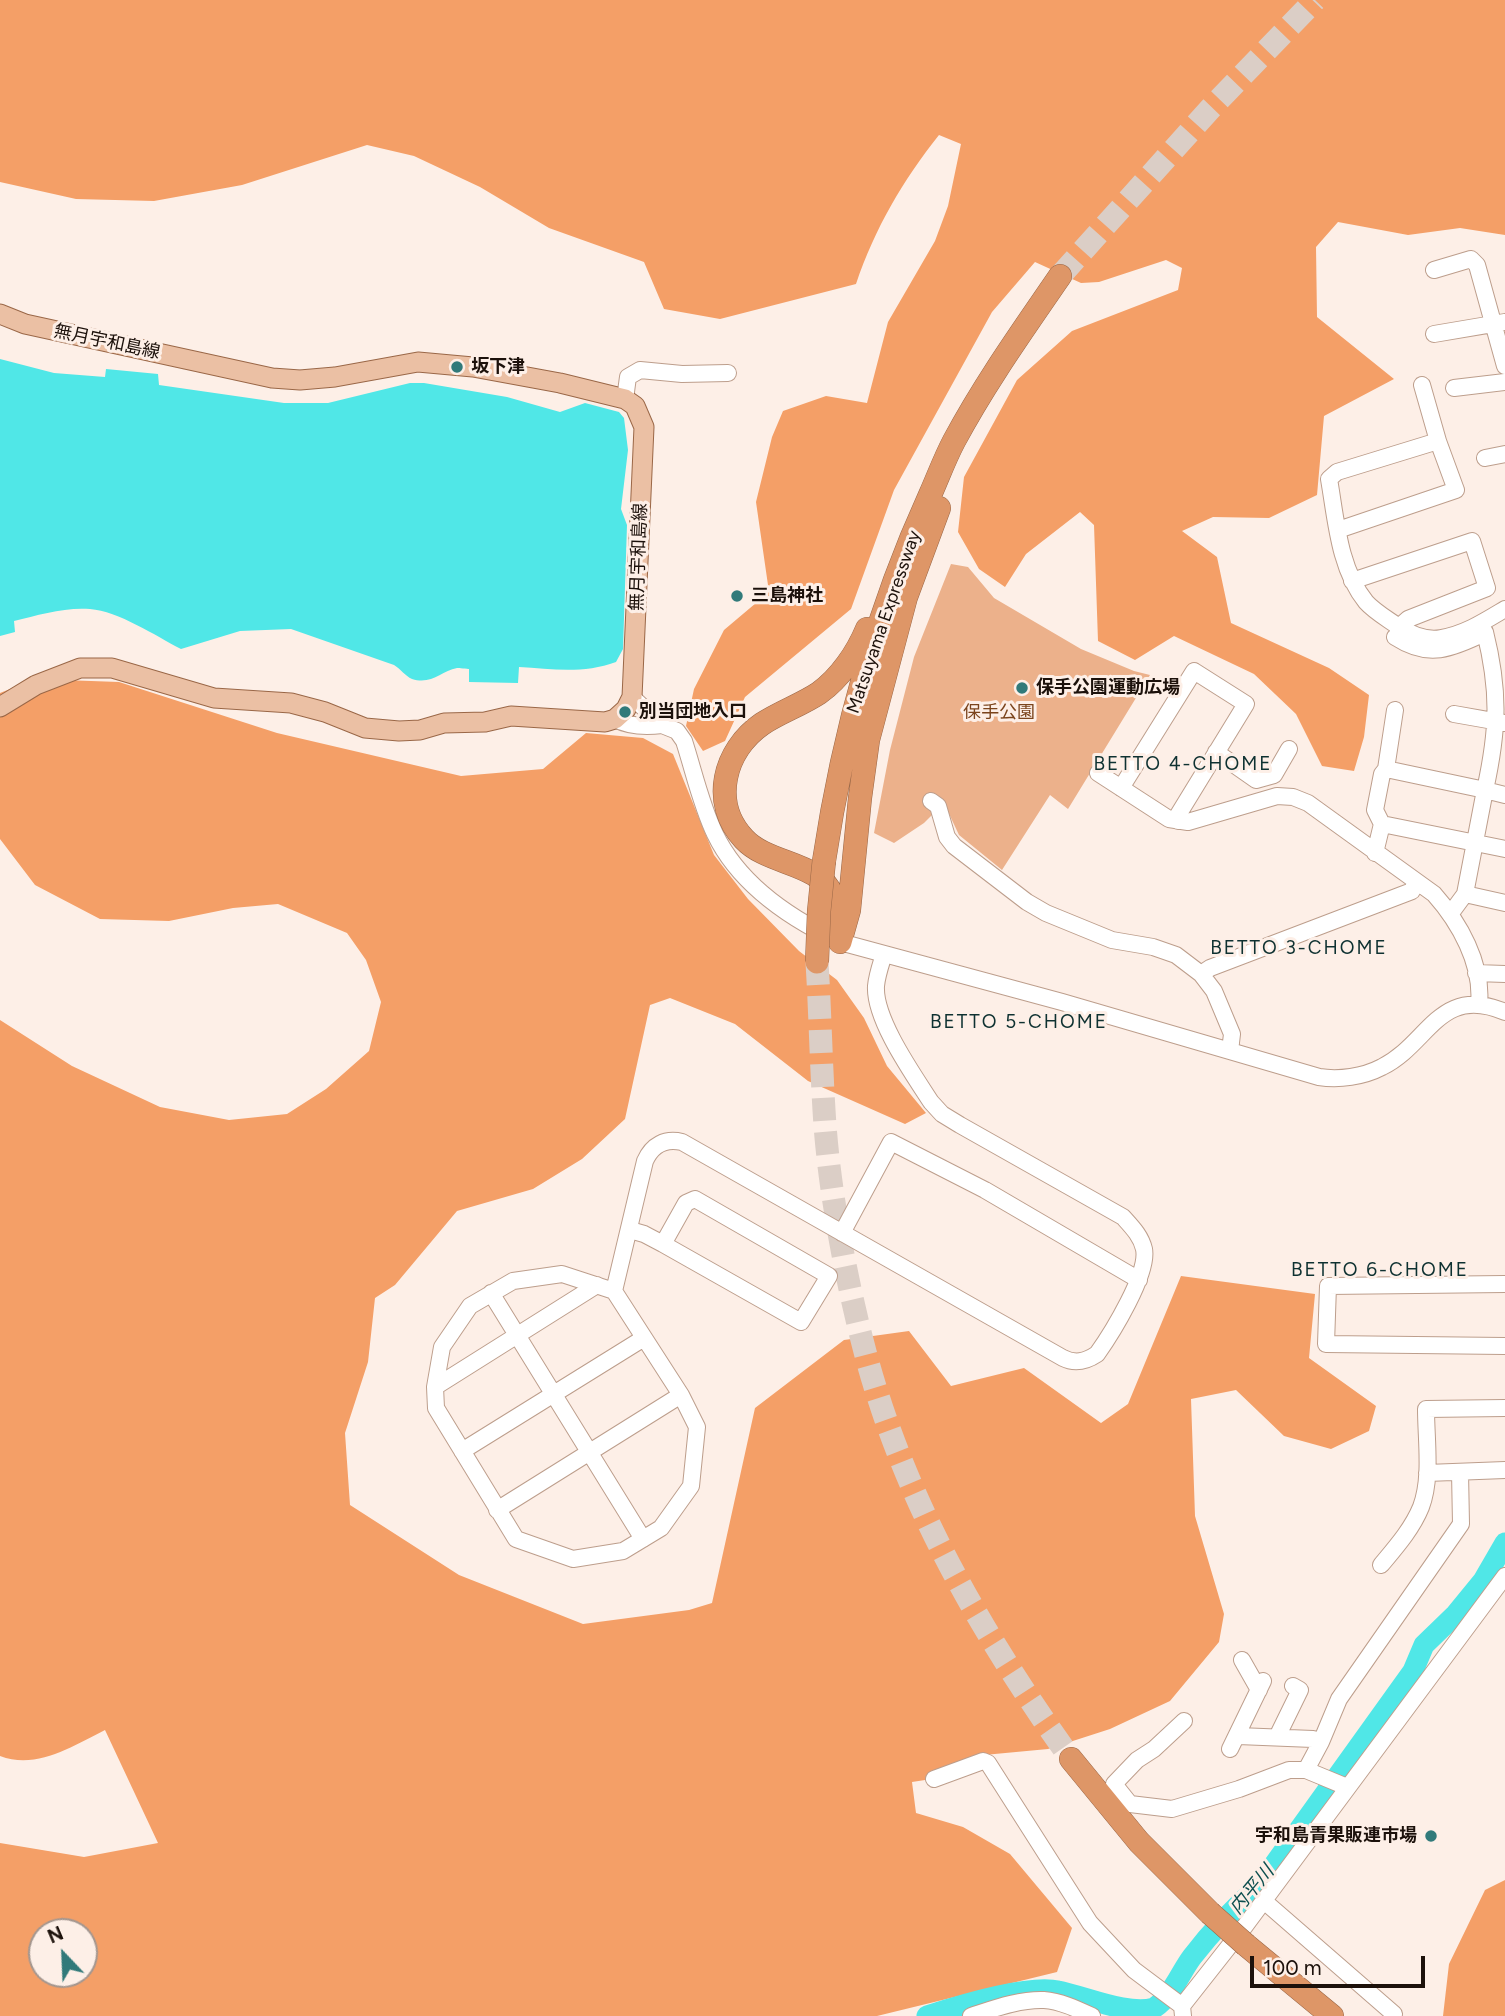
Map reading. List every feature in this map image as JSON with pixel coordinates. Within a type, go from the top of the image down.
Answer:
[{"type":"highway","name":"Matsuyama Expressway","points":[[817,962],[824,861],[836,782],[855,704],[901,560],[953,443],[1006,355],[1060,276]]},
{"type":"highway","points":[[839,942],[849,910],[868,740],[906,597],[948,486],[1006,355]]},
{"type":"highway","points":[[839,942],[832,894],[823,878],[771,858],[745,840],[732,822],[725,802],[724,780],[730,761],[744,740],[762,724],[820,692],[842,671],[863,638],[901,560]]},
{"type":"highway","points":[[1071,1759],[1139,1842],[1210,1913],[1332,2016]]},
{"type":"main road","name":"無月宇和島線","points":[[0,314],[25,324],[272,378],[300,380],[335,377],[393,365],[437,363],[560,383],[625,400],[635,406],[644,427],[632,696]]},
{"type":"main road","points":[[0,707],[36,685],[80,668],[112,668],[214,698],[291,703],[325,712],[365,728],[399,732],[420,730],[443,723],[485,722],[511,716],[572,722],[605,722],[615,719],[626,709],[632,696]]},
{"type":"street","points":[[1434,270],[1471,259],[1477,265],[1498,324],[1505,366]]},
{"type":"street","points":[[1434,334],[1498,324]]},
{"type":"street","points":[[625,400],[628,377],[640,370],[682,374],[728,373]]},
{"type":"street","points":[[1454,388],[1505,382]]},
{"type":"street","points":[[1338,530],[1456,490],[1422,385]]},
{"type":"street","points":[[1438,441],[1337,472],[1329,479],[1338,530],[1352,581],[1367,602],[1412,635],[1440,639],[1478,625],[1505,610]]},
{"type":"street","points":[[1485,458],[1505,454]]},
{"type":"street","points":[[1352,581],[1472,541],[1487,588],[1408,619],[1399,627]]},
{"type":"street","points":[[1356,606],[1405,643],[1424,651],[1460,645],[1493,627],[1505,610]]},
{"type":"street","points":[[1451,913],[1465,894],[1501,714],[1498,661],[1485,632]]},
{"type":"street","points":[[1121,788],[1194,671],[1246,704],[1178,815],[1178,821]]},
{"type":"street","points":[[632,696],[662,725],[677,731],[684,741],[715,833],[725,853],[741,873],[807,927],[839,942],[1075,1005],[1319,1077],[1335,1079],[1381,1068],[1397,1057],[1441,1015],[1479,1004],[1505,1012]]},
{"type":"street","points":[[1375,853],[1382,824],[1375,810],[1382,774],[1386,769],[1395,710]]},
{"type":"street","points":[[1454,714],[1501,714]]},
{"type":"street","points":[[615,719],[640,726],[662,725]]},
{"type":"street","points":[[1216,752],[1256,780],[1274,775],[1290,749]]},
{"type":"street","points":[[1386,769],[1505,795]]},
{"type":"street","points":[[1098,773],[1169,819],[1178,821],[1188,822],[1277,796],[1293,797],[1308,803],[1434,894],[1451,913],[1476,973],[1479,1004]]},
{"type":"street","points":[[931,801],[938,806],[947,837],[954,846],[1027,902],[1112,940],[1153,947],[1176,955],[1201,974],[1214,991],[1233,1034],[1230,1051]]},
{"type":"street","points":[[1382,824],[1505,849]]},
{"type":"street","points":[[1201,974],[1210,968],[1412,891],[1416,881]]},
{"type":"street","points":[[1465,894],[1505,903]]},
{"type":"street","points":[[614,1291],[649,1152],[657,1144],[674,1140],[682,1142],[1063,1358],[1077,1362],[1097,1354],[1144,1268],[1144,1250],[1138,1233],[1123,1217],[960,1125],[942,1114],[931,1102],[883,1020],[877,1003],[876,985],[884,954]]},
{"type":"street","points":[[1476,973],[1505,974]]},
{"type":"street","points":[[842,1233],[891,1142],[985,1190],[1139,1280]]},
{"type":"street","points":[[630,1230],[663,1244],[801,1322],[829,1276],[695,1199],[685,1203],[663,1244]]},
{"type":"street","points":[[562,1274],[597,1285],[614,1291],[681,1395],[697,1427],[691,1486],[661,1528],[623,1551],[573,1559],[516,1539],[436,1408],[435,1387],[442,1347],[470,1306],[513,1281],[562,1274]]},
{"type":"street","points":[[1505,1284],[1328,1286],[1326,1344],[1505,1346]]},
{"type":"street","points":[[435,1387],[597,1285]]},
{"type":"street","points":[[491,1293],[643,1539]]},
{"type":"street","points":[[461,1451],[644,1338]]},
{"type":"street","points":[[497,1510],[681,1395]]},
{"type":"street","points":[[1381,1565],[1403,1539],[1421,1506],[1427,1474],[1426,1409],[1505,1408]]},
{"type":"street","points":[[1427,1474],[1505,1470]]},
{"type":"street","points":[[1312,1773],[1321,1742],[1339,1699],[1461,1524],[1460,1472]]},
{"type":"street","points":[[934,1779],[983,1761],[988,1763],[1090,1923],[1134,1970],[1176,2004],[1264,1900],[1343,1785],[1505,1576]]},
{"type":"street","points":[[1242,1660],[1261,1686],[1234,1742],[1277,1737],[1321,1742]]},
{"type":"street","points":[[1277,1737],[1300,1690],[1293,1686]]},
{"type":"street","points":[[1184,1721],[1154,1749],[1137,1760],[1114,1784],[1130,1804],[1172,1809],[1239,1790],[1289,1770],[1312,1773],[1343,1785]]},
{"type":"street","points":[[1264,1900],[1394,2014]]},
{"type":"street","points":[[971,2016],[1022,2002],[1045,2000],[1070,2006],[1092,2016]]},
{"type":"green space","name":"保手公園","points":[[951,564],[968,567],[994,598],[1081,649],[1150,675],[1068,809],[1050,795],[1002,870],[959,835],[944,803],[924,823],[894,843],[874,833],[890,750],[914,657]]},
{"type":"shaded area","points":[[0,0],[1505,0],[1505,235],[1460,228],[1408,235],[1338,222],[1316,247],[1317,317],[1394,379],[1324,416],[1317,495],[1269,518],[1213,517],[1182,531],[1217,557],[1231,623],[1329,668],[1369,695],[1364,737],[1354,771],[1322,766],[1296,714],[1254,674],[1174,636],[1135,660],[1098,641],[1094,525],[1080,512],[1026,554],[1005,587],[979,569],[958,532],[964,477],[1017,380],[1072,331],[1178,290],[1182,268],[1166,260],[1099,282],[1081,283],[1035,262],[992,312],[894,490],[851,609],[745,697],[725,741],[703,751],[686,726],[694,689],[724,630],[769,592],[756,502],[772,437],[783,411],[826,396],[867,403],[888,322],[935,241],[948,206],[961,144],[939,135],[926,152],[881,224],[856,284],[720,319],[664,309],[644,262],[549,228],[480,187],[414,156],[367,145],[242,185],[154,201],[76,199],[0,182]]},
{"type":"shaded area","points":[[35,679],[119,682],[277,733],[461,776],[543,769],[586,733],[643,738],[673,754],[714,855],[748,899],[799,951],[837,980],[864,1018],[887,1066],[926,1113],[905,1124],[808,1081],[735,1024],[670,998],[650,1005],[625,1119],[582,1159],[533,1189],[457,1211],[395,1285],[375,1298],[368,1362],[345,1433],[350,1505],[459,1575],[583,1624],[689,1610],[712,1603],[755,1408],[844,1340],[909,1331],[951,1386],[1024,1368],[1101,1423],[1128,1404],[1181,1276],[1315,1294],[1309,1358],[1376,1406],[1369,1431],[1331,1449],[1284,1436],[1236,1390],[1191,1399],[1195,1516],[1224,1614],[1219,1642],[1170,1701],[1110,1729],[1048,1749],[984,1755],[938,1778],[912,1782],[916,1813],[963,1827],[1010,1854],[1072,1928],[1057,1972],[877,2016],[0,2016],[0,1843],[84,1857],[158,1843],[105,1730],[67,1749],[41,1758],[14,1760],[0,1756],[0,1020],[72,1066],[160,1107],[229,1120],[287,1114],[326,1089],[369,1051],[381,1002],[366,960],[347,933],[278,904],[233,908],[169,921],[100,919],[35,885],[0,839],[0,693]]},
{"type":"shaded area","points":[[1505,1880],[1505,2016],[1443,2016],[1449,1964],[1485,1890]]},
{"type":"water","points":[[0,359],[54,373],[105,377],[106,369],[158,374],[159,385],[284,403],[328,403],[410,383],[424,383],[507,397],[560,412],[585,403],[619,412],[624,418],[628,450],[621,509],[627,525],[623,649],[616,662],[604,666],[568,670],[519,667],[518,683],[469,682],[469,669],[457,668],[431,679],[412,679],[394,665],[291,629],[240,631],[181,649],[125,619],[90,609],[61,610],[14,621],[15,632],[0,636]]},
{"type":"waterway","name":"内平川","points":[[927,2016],[993,1997],[1045,1990],[1132,2009],[1154,2008],[1171,1991],[1207,1938],[1258,1887],[1413,1671],[1424,1645],[1456,1614],[1483,1581],[1505,1543]]},
{"type":"tunnel","points":[[1060,276],[1211,108],[1315,0]]},
{"type":"tunnel","points":[[817,962],[824,1110],[833,1196],[855,1313],[878,1397],[898,1452],[947,1559],[1005,1661],[1071,1759]]},
{"type":"place","name":"坂下津","points":[[457,367]]},
{"type":"place","name":"三島神社","points":[[737,596]]},
{"type":"place","name":"保手公園運動広場","points":[[1022,688]]},
{"type":"place","name":"別当団地入口","points":[[625,712]]},
{"type":"place","name":"宇和島青果販連市場","points":[[1431,1836]]},
{"type":"district","name":"BETTO 4-CHOME","points":[[1183,764]]},
{"type":"district","name":"BETTO 3-CHOME","points":[[1299,948]]},
{"type":"district","name":"BETTO 5-CHOME","points":[[1019,1022]]},
{"type":"district","name":"BETTO 6-CHOME","points":[[1380,1270]]}]
